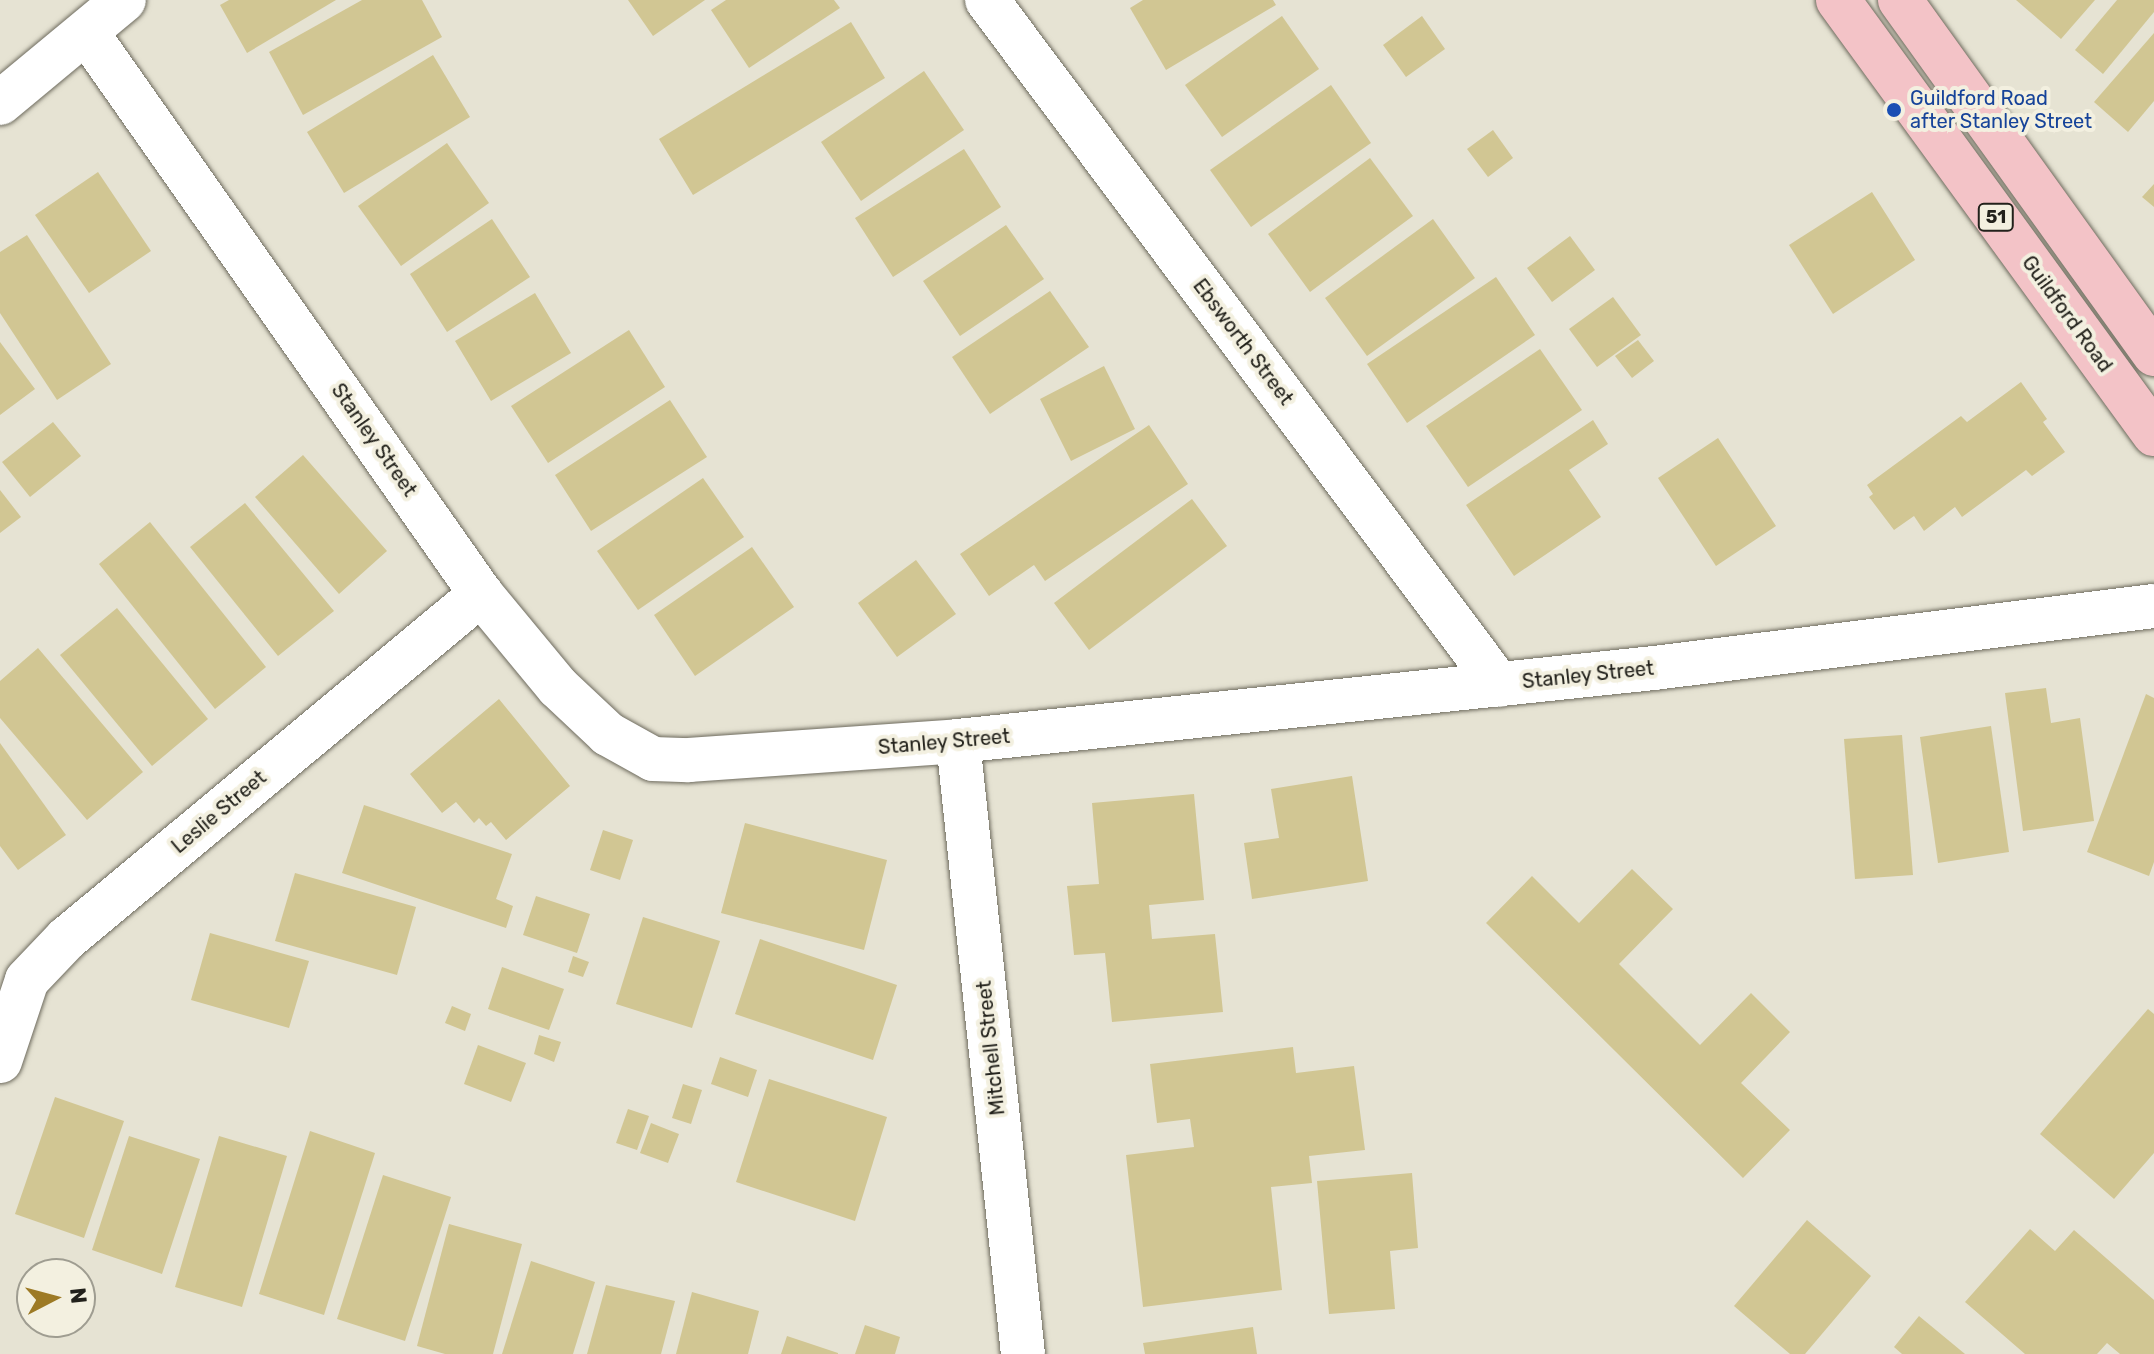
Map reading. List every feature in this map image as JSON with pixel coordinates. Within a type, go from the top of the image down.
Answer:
[{"type":"highway","name":"Guildford Road","points":[[1838,0],[2154,434]]},
{"type":"highway","name":"51","points":[[1900,0],[2154,354]]},
{"type":"street","points":[[0,103],[124,0]]},
{"type":"street","name":"Ebsworth Street","points":[[987,0],[1499,685]]},
{"type":"street","name":"Stanley Street","points":[[87,33],[481,594],[558,687],[608,734],[653,759],[718,758],[958,741],[1499,685],[2154,606]]},
{"type":"street","name":"Leslie Street","points":[[0,1061],[27,980],[66,939],[481,594]]},
{"type":"street","name":"Mitchell Street","points":[[958,741],[1023,1354]]},
{"type":"building","points":[[229,0],[336,0],[247,53],[220,5]]},
{"type":"building","points":[[362,0],[422,0],[442,37],[303,115],[269,52]]},
{"type":"building","points":[[628,0],[705,0],[653,36]]},
{"type":"building","points":[[726,0],[834,0],[840,8],[749,68],[711,10]]},
{"type":"building","points":[[1143,0],[1273,0],[1276,5],[1166,70],[1130,8]]},
{"type":"building","points":[[2016,0],[2095,0],[2061,39]]},
{"type":"building","points":[[2117,0],[2154,0],[2154,12],[2103,74],[2075,50]]},
{"type":"building","points":[[1282,16],[1319,69],[1222,137],[1185,85]]},
{"type":"building","points":[[1422,16],[1445,49],[1406,77],[1383,45]]},
{"type":"building","points":[[851,22],[885,78],[693,195],[659,139]]},
{"type":"building","points":[[2154,33],[2154,101],[2128,132],[2094,102]]},
{"type":"building","points":[[433,55],[470,117],[344,193],[307,132]]},
{"type":"building","points":[[924,71],[964,130],[861,201],[821,142]]},
{"type":"building","points":[[1331,85],[1371,143],[1251,227],[1210,170]]},
{"type":"building","points":[[1493,130],[1513,158],[1488,177],[1467,149]]},
{"type":"building","points":[[447,143],[489,203],[401,266],[358,206]]},
{"type":"building","points":[[964,149],[1001,207],[893,277],[855,218]]},
{"type":"building","points":[[1370,158],[1413,216],[1310,292],[1268,234]]},
{"type":"building","points":[[98,172],[151,251],[89,293],[35,215]]},
{"type":"building","points":[[2154,184],[2154,207],[2142,197]]},
{"type":"building","points":[[1872,192],[1915,260],[1833,314],[1789,245]]},
{"type":"building","points":[[492,219],[530,277],[447,332],[410,274]]},
{"type":"building","points":[[1433,219],[1475,278],[1367,356],[1325,298]]},
{"type":"building","points":[[1006,225],[1044,279],[960,336],[923,281]]},
{"type":"building","points":[[27,235],[111,364],[57,400],[0,313],[0,252]]},
{"type":"building","points":[[1570,236],[1595,270],[1552,302],[1527,268]]},
{"type":"building","points":[[1496,277],[1535,335],[1407,423],[1367,364]]},
{"type":"building","points":[[1050,291],[1089,347],[990,414],[952,357]]},
{"type":"building","points":[[535,293],[571,353],[491,401],[455,341]]},
{"type":"building","points":[[1613,297],[1641,335],[1597,367],[1569,329]]},
{"type":"building","points":[[629,330],[665,387],[548,463],[511,406]]},
{"type":"building","points":[[1638,340],[1654,361],[1632,378],[1615,356]]},
{"type":"building","points":[[0,342],[35,389],[0,415]]},
{"type":"building","points":[[1540,349],[1582,410],[1468,487],[1426,426]]},
{"type":"building","points":[[1104,366],[1135,429],[1071,461],[1040,399]]},
{"type":"building","points":[[2021,382],[2047,419],[2043,422],[2065,452],[2032,476],[2026,470],[1962,517],[1955,507],[1924,531],[1914,516],[1894,530],[1869,497],[1873,494],[1867,485],[1961,416],[1967,422]]},
{"type":"building","points":[[670,400],[707,457],[591,531],[555,475]]},
{"type":"building","points":[[1593,420],[1608,444],[1569,470],[1601,517],[1514,576],[1466,505]]},
{"type":"building","points":[[53,422],[81,456],[30,497],[2,462]]},
{"type":"building","points":[[1149,425],[1188,484],[1045,581],[1034,565],[989,596],[960,554]]},
{"type":"building","points":[[1718,438],[1776,526],[1716,566],[1658,478]]},
{"type":"building","points":[[303,455],[387,551],[339,594],[255,497]]},
{"type":"building","points":[[703,478],[744,537],[638,610],[597,551]]},
{"type":"building","points":[[0,490],[21,517],[0,533]]},
{"type":"building","points":[[1192,499],[1227,546],[1089,650],[1054,603]]},
{"type":"building","points":[[245,503],[334,611],[278,656],[190,547]]},
{"type":"building","points":[[150,522],[266,667],[215,709],[99,564]]},
{"type":"building","points":[[752,547],[794,607],[695,676],[654,615]]},
{"type":"building","points":[[916,560],[956,614],[897,657],[858,603]]},
{"type":"building","points":[[117,608],[208,719],[152,766],[60,655]]},
{"type":"building","points":[[38,648],[143,772],[87,820],[0,718],[0,681]]},
{"type":"building","points":[[2046,688],[2051,723],[2080,718],[2094,821],[2023,831],[2005,693]]},
{"type":"building","points":[[2146,694],[2154,698],[2154,862],[2149,876],[2087,852]]},
{"type":"building","points":[[499,699],[570,786],[506,840],[491,822],[486,826],[479,818],[474,823],[456,802],[442,813],[410,774]]},
{"type":"building","points":[[1991,726],[2009,852],[1938,863],[1920,737]]},
{"type":"building","points":[[1902,735],[1913,875],[1855,879],[1844,739]]},
{"type":"building","points":[[0,743],[66,835],[18,870],[0,846]]},
{"type":"building","points":[[1352,776],[1368,881],[1252,899],[1244,843],[1279,838],[1271,789]]},
{"type":"building","points":[[1194,794],[1204,900],[1149,905],[1152,939],[1215,934],[1223,1012],[1112,1022],[1105,953],[1074,955],[1067,886],[1099,884],[1092,803]]},
{"type":"building","points":[[364,805],[512,854],[496,899],[513,906],[506,928],[342,873]]},
{"type":"building","points":[[745,823],[887,860],[864,950],[721,913]]},
{"type":"building","points":[[603,830],[633,840],[620,880],[590,870]]},
{"type":"building","points":[[1632,869],[1673,909],[1619,964],[1700,1045],[1751,993],[1790,1032],[1741,1083],[1790,1130],[1743,1178],[1486,923],[1532,876],[1579,923]]},
{"type":"building","points":[[295,873],[416,907],[397,975],[275,941]]},
{"type":"building","points":[[536,896],[590,914],[577,953],[523,935]]},
{"type":"building","points":[[643,917],[720,941],[692,1028],[616,1004]]},
{"type":"building","points":[[210,933],[309,961],[289,1028],[191,1000]]},
{"type":"building","points":[[760,939],[897,985],[873,1060],[735,1014]]},
{"type":"building","points":[[573,956],[589,962],[583,977],[568,972]]},
{"type":"building","points":[[502,967],[564,989],[549,1030],[488,1009]]},
{"type":"building","points":[[452,1006],[471,1014],[465,1031],[445,1023]]},
{"type":"building","points":[[2148,1009],[2154,1014],[2154,1153],[2114,1199],[2040,1134]]},
{"type":"building","points":[[539,1035],[561,1042],[554,1062],[534,1054]]},
{"type":"building","points":[[478,1045],[526,1063],[511,1102],[464,1084]]},
{"type":"building","points":[[1293,1047],[1296,1073],[1354,1066],[1365,1150],[1309,1156],[1312,1183],[1271,1187],[1282,1290],[1143,1307],[1126,1155],[1194,1147],[1190,1119],[1157,1123],[1150,1064]]},
{"type":"building","points":[[720,1057],[757,1070],[748,1097],[711,1084]]},
{"type":"building","points":[[769,1079],[887,1117],[855,1221],[736,1182]]},
{"type":"building","points":[[683,1084],[702,1090],[691,1124],[672,1118]]},
{"type":"building","points":[[55,1097],[124,1121],[84,1238],[15,1214]]},
{"type":"building","points":[[628,1109],[649,1116],[637,1150],[616,1143]]},
{"type":"building","points":[[651,1123],[679,1134],[668,1163],[640,1153]]},
{"type":"building","points":[[310,1131],[375,1153],[324,1315],[259,1294]]},
{"type":"building","points":[[129,1136],[200,1159],[162,1274],[92,1250]]},
{"type":"building","points":[[219,1136],[287,1156],[242,1307],[175,1287]]},
{"type":"building","points":[[1412,1173],[1418,1248],[1390,1251],[1395,1309],[1329,1314],[1317,1181]]},
{"type":"building","points":[[383,1175],[451,1197],[405,1341],[337,1319]]},
{"type":"building","points":[[1807,1220],[1871,1276],[1805,1354],[1790,1354],[1734,1306]]},
{"type":"building","points":[[449,1224],[522,1244],[493,1354],[445,1354],[417,1346]]},
{"type":"building","points":[[2030,1229],[2055,1251],[2074,1230],[2154,1300],[2154,1354],[2120,1354],[2107,1343],[2097,1354],[2025,1354],[1965,1302]]},
{"type":"building","points":[[531,1261],[595,1282],[573,1354],[502,1354]]},
{"type":"building","points":[[606,1285],[675,1301],[661,1354],[587,1354]]},
{"type":"building","points":[[692,1292],[759,1311],[748,1354],[676,1354]]},
{"type":"building","points":[[1919,1316],[1965,1354],[1902,1354],[1894,1347]]},
{"type":"building","points":[[865,1325],[900,1337],[895,1354],[855,1354]]},
{"type":"building","points":[[1253,1327],[1257,1354],[1145,1354],[1143,1343]]},
{"type":"building","points":[[787,1336],[838,1353],[838,1354],[781,1354]]},
{"type":"place","name":"Guildford Road after Stanley Street","points":[[1894,110]]}]
